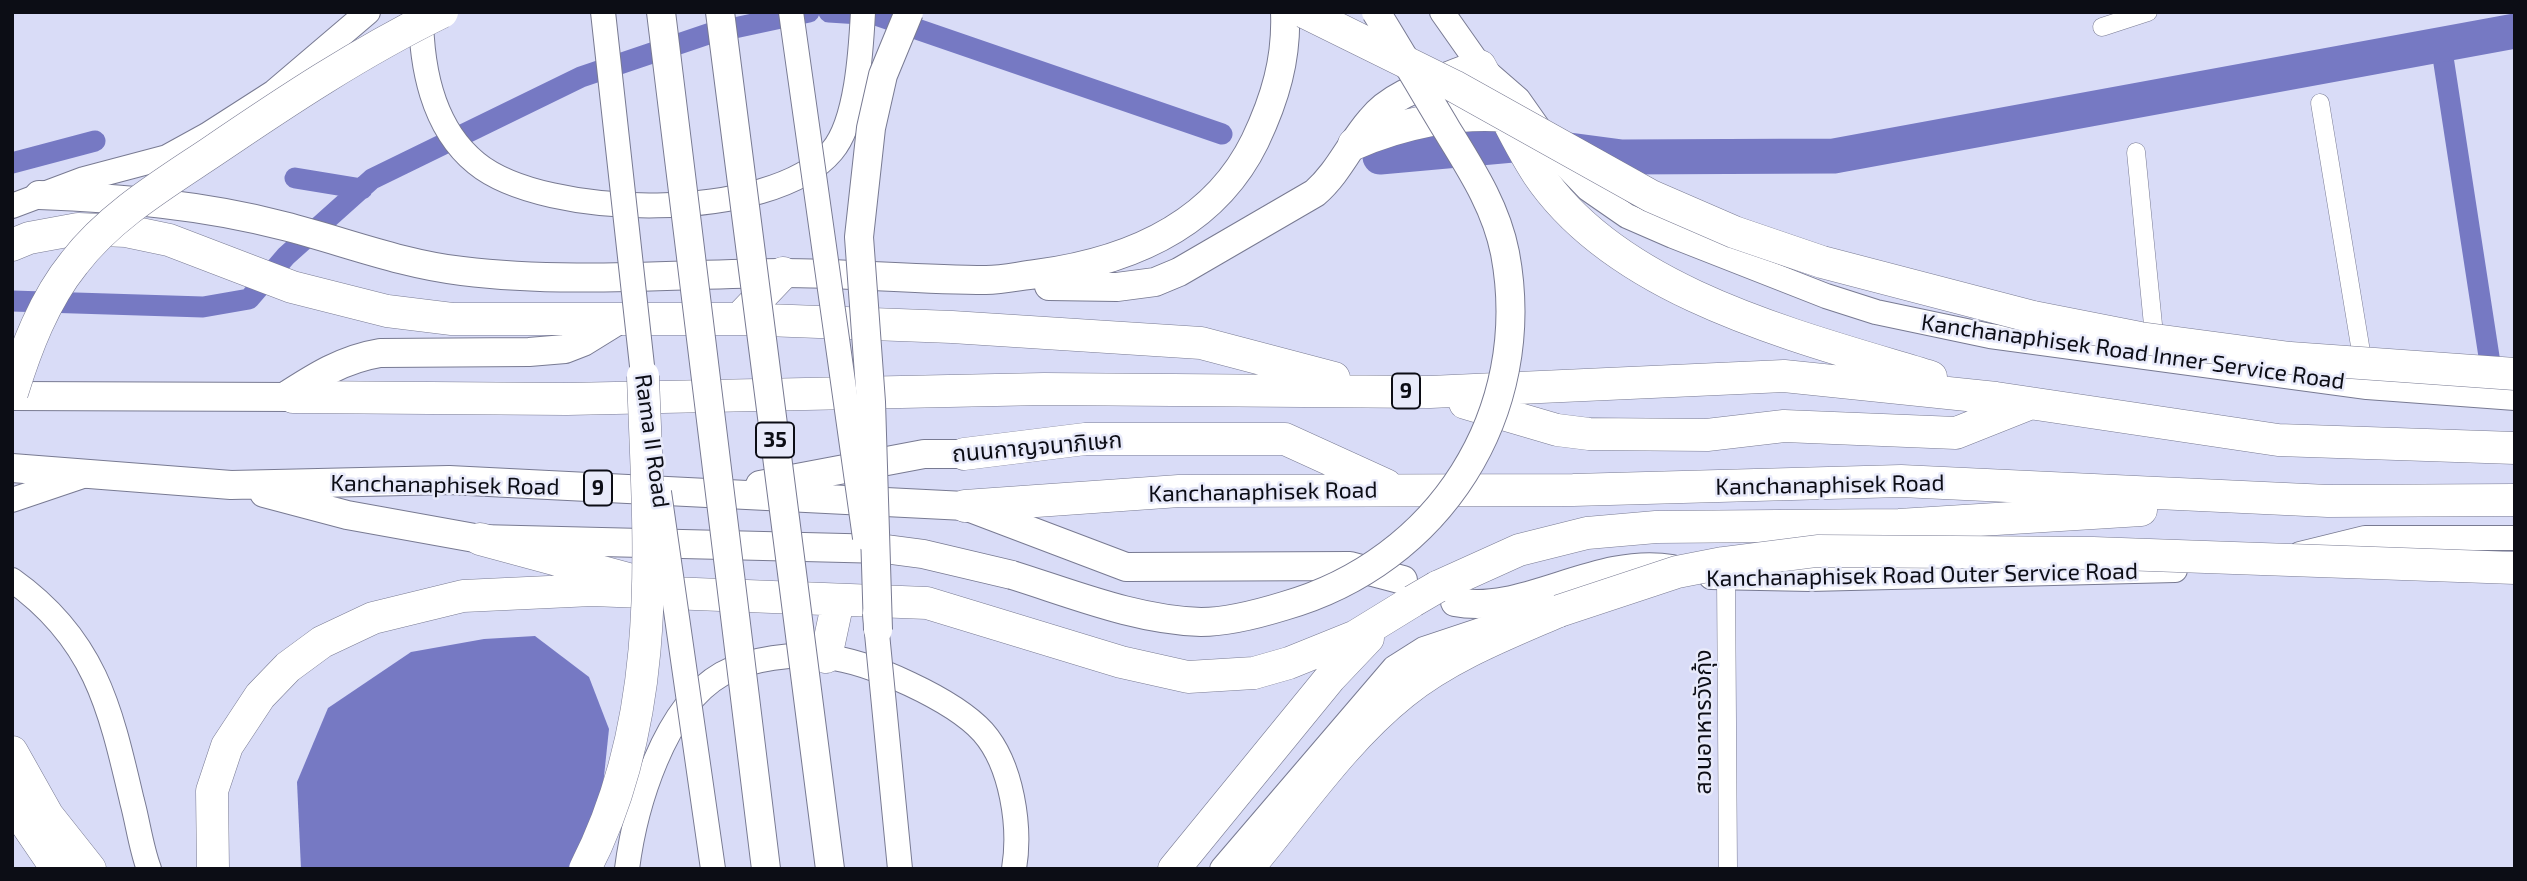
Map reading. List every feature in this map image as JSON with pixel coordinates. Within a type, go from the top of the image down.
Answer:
[{"type":"highway","points":[[12,394],[27,350],[60,283],[85,249],[107,228],[173,177],[278,106],[376,47],[442,12]]},
{"type":"highway","points":[[661,12],[766,869]]},
{"type":"highway","name":"35","points":[[720,12],[830,869]]},
{"type":"highway","points":[[878,630],[871,402],[859,237],[871,128],[883,75],[909,12]]},
{"type":"highway","points":[[990,280],[1080,268],[1149,246],[1208,207],[1245,162],[1271,108],[1285,56],[1285,12]]},
{"type":"highway","points":[[1304,12],[1454,86],[1651,196],[1734,232],[1835,266],[2033,317],[2140,338],[2290,358],[2515,374]]},
{"type":"highway","points":[[480,539],[886,549],[944,558],[1012,575],[1129,612],[1203,622],[1260,613],[1313,598],[1360,576],[1406,542],[1438,510],[1458,481],[1490,425],[1505,376],[1511,313],[1505,252],[1489,201],[1376,12]]},
{"type":"highway","points":[[38,195],[130,200],[243,216],[411,262],[461,271],[512,275],[577,278],[783,273],[990,280],[1028,286],[1091,287],[1155,282],[1180,272],[1315,193],[1333,178],[1362,132],[1401,96],[1466,68],[1480,66],[1513,114],[1538,173],[1568,210],[1623,256],[1692,296],[1807,339],[1996,397]]},
{"type":"highway","points":[[1362,132],[1485,114],[1513,114]]},
{"type":"highway","points":[[12,245],[29,238],[78,229],[126,231],[169,240],[292,287],[387,311],[452,319],[739,319],[952,327],[1201,343],[1378,390]]},
{"type":"highway","points":[[739,319],[783,273]]},
{"type":"highway","points":[[289,397],[324,371],[359,356],[380,353],[529,352],[565,349],[583,342],[617,320]]},
{"type":"highway","points":[[585,869],[607,827],[622,781],[645,657],[649,616],[643,376]]},
{"type":"highway","name":"9","points":[[12,394],[567,398],[1044,390],[1430,392],[1784,376],[1996,397],[2278,440],[2515,448]]},
{"type":"highway","name":"9","points":[[1430,392],[1530,424],[1589,434],[1707,435],[1784,426],[1956,433],[2033,403]]},
{"type":"highway","name":"ถนนกาญจนาภิเษก","points":[[711,493],[924,454],[964,454],[1085,439],[1285,439],[1397,490]]},
{"type":"highway","name":"Kanchanaphisek Road","points":[[12,468],[93,472],[231,485],[449,480],[965,506],[1179,491],[1573,490],[1900,481],[2328,501],[2515,500]]},
{"type":"highway","points":[[231,485],[347,515],[480,539],[680,594]]},
{"type":"highway","points":[[214,869],[212,791],[227,746],[260,695],[288,667],[322,642],[373,618],[463,596],[592,590],[927,603],[1121,662],[1188,677],[1254,673],[1289,663],[1356,636],[1420,596],[1519,550],[1587,533],[1656,527],[1899,526],[2328,501]]},
{"type":"highway","points":[[965,506],[1126,567],[1350,566],[1420,596],[1489,604],[1601,572],[1663,567],[1721,576]]},
{"type":"highway","points":[[1247,869],[1384,709],[1428,676],[1490,642],[1559,611],[1678,572],[1723,563],[1817,551],[2093,553],[2515,568]]},
{"type":"highway","points":[[1174,869],[1330,678],[1420,596]]},
{"type":"highway","points":[[826,657],[838,601]]},
{"type":"highway","points":[[12,752],[48,816],[90,869]]},
{"type":"highway","points":[[12,803],[57,869]]},
{"type":"main road","points":[[12,206],[38,195],[167,157],[208,135],[274,92],[368,12]]},
{"type":"main road","points":[[421,12],[424,66],[437,110],[475,162],[506,181],[529,189],[600,202],[688,205],[744,198],[807,175],[834,150],[849,115],[863,23]]},
{"type":"main road","name":"Rama II Road","points":[[603,12],[643,376],[713,869]]},
{"type":"main road","points":[[791,12],[878,630],[900,869]]},
{"type":"main road","points":[[1442,12],[1480,66]]},
{"type":"main road","name":"Kanchanaphisek Road Inner Service Road","points":[[1513,114],[1588,189],[1627,216],[1673,236],[1877,312],[1990,336],[2157,359],[2367,387],[2515,398]]},
{"type":"main road","points":[[12,500],[93,472]]},
{"type":"main road","name":"Kanchanaphisek Road Outer Service Road","points":[[1222,869],[1394,668],[1424,649],[1546,609],[1721,576],[1810,579],[2245,568],[2365,538],[2515,538]]},
{"type":"main road","points":[[12,580],[66,628],[92,666],[108,706],[149,869]]},
{"type":"main road","points":[[627,869],[639,810],[652,771],[691,700],[722,674],[747,664],[783,658],[826,657],[864,666],[915,689],[950,707],[983,732],[1004,768],[1013,810],[1014,869]]},
{"type":"street","points":[[2102,27],[2148,12]]},
{"type":"street","points":[[2320,103],[2367,387]]},
{"type":"street","points":[[2136,152],[2157,359]]},
{"type":"street","name":"สวนอาหารวังกุ้ง","points":[[1721,576],[1728,869]]},
{"type":"water","points":[[535,636],[589,677],[609,729],[602,795],[573,869],[301,869],[297,782],[328,708],[411,652],[484,639]]},
{"type":"waterway","points":[[12,301],[203,307],[249,299],[286,256],[372,179],[581,77],[711,33],[809,12]]},
{"type":"waterway","points":[[829,12],[876,15],[1222,134]]},
{"type":"waterway","points":[[1380,157],[1524,144],[1622,157],[1834,156],[2515,31]]},
{"type":"waterway","points":[[2441,44],[2490,363]]},
{"type":"waterway","points":[[12,163],[95,141]]},
{"type":"waterway","points":[[295,178],[362,189]]}]
